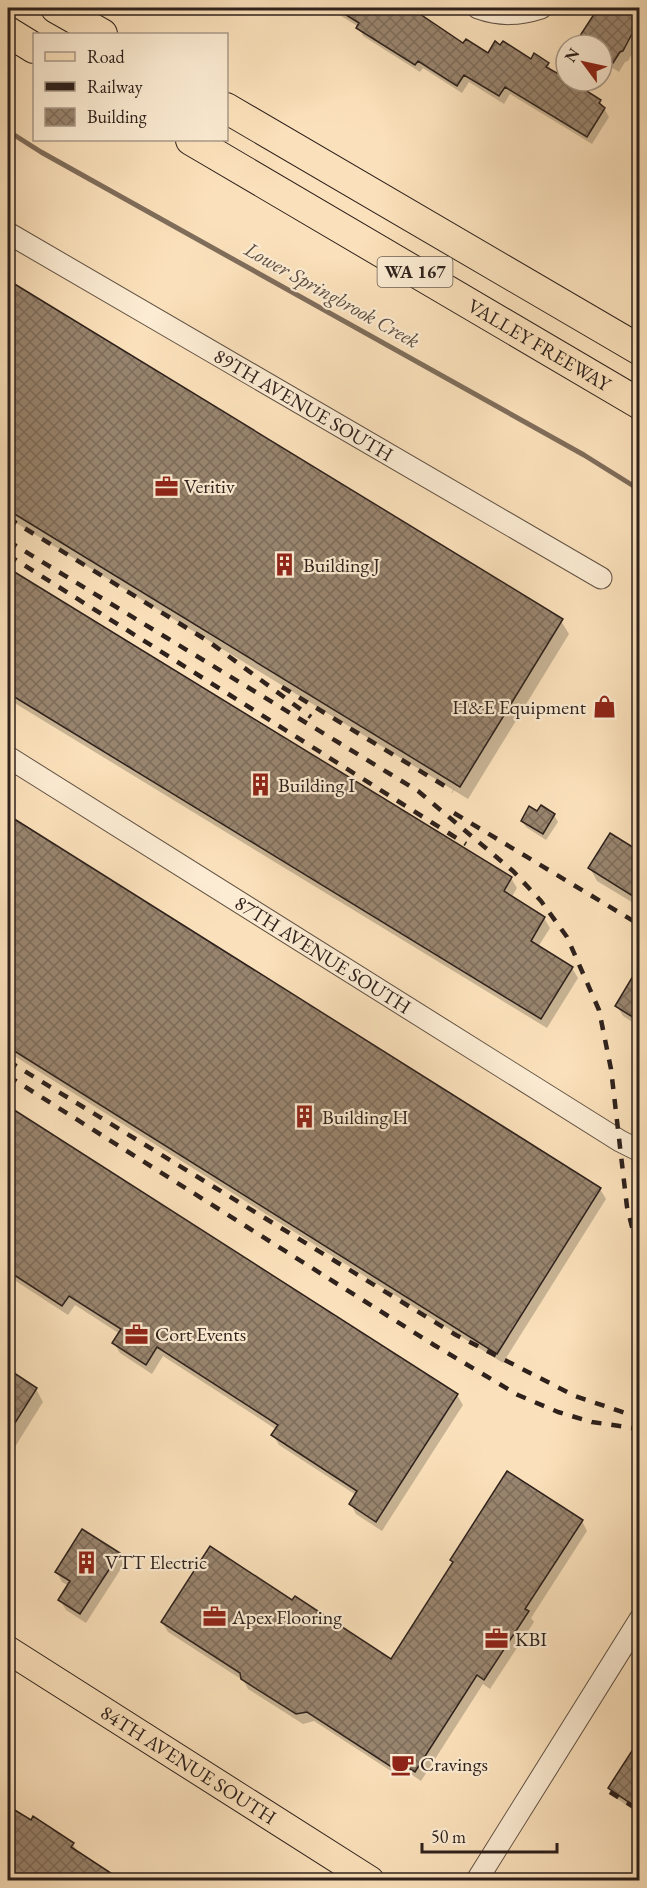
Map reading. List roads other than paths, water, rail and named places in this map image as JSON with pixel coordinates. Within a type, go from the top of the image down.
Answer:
[{"type":"highway","points":[[56,8],[100,33]]},
{"type":"highway","points":[[8,32],[33,47]]},
{"type":"highway","name":"WA 167","points":[[228,109],[639,350]]},
{"type":"highway","name":"VALLEY FREEWAY","points":[[193,141],[639,404]]},
{"type":"main road","name":"84TH AVENUE SOUTH","points":[[8,1650],[370,1881]]},
{"type":"street","points":[[478,8],[499,14],[518,14],[541,8]]},
{"type":"street","name":"89TH AVENUE SOUTH","points":[[8,233],[601,578]]},
{"type":"street","name":"87TH AVENUE SOUTH","points":[[8,757],[639,1151]]},
{"type":"street","points":[[477,1881],[639,1619]]},
{"type":"waterway","name":"Lower Springbrook Creek","points":[[8,131],[41,152],[584,455],[640,490]]},
{"type":"railway","points":[[8,518],[208,641],[311,717]]},
{"type":"railway","points":[[8,541],[418,791],[513,871],[541,901],[567,937],[599,1010],[611,1069],[627,1207],[640,1259]]},
{"type":"railway","points":[[8,555],[466,844]]},
{"type":"railway","points":[[282,687],[453,791]]},
{"type":"railway","points":[[454,813],[640,925]]},
{"type":"railway","points":[[8,1061],[456,1335],[575,1396],[640,1418]]},
{"type":"railway","points":[[8,1076],[434,1345],[518,1395],[558,1412],[592,1422],[640,1429]]},
{"type":"railway","points":[[610,1792],[640,1811]]},
{"type":"place","name":"Veritiv","points":[[166,486]]},
{"type":"place","name":"Building J","points":[[285,565]]},
{"type":"place","name":"H&E Equipment","points":[[604,707]]},
{"type":"place","name":"Building I","points":[[260,785]]},
{"type":"place","name":"Building H","points":[[304,1117]]},
{"type":"place","name":"Cort Events","points":[[137,1334]]},
{"type":"place","name":"VTT Electric","points":[[87,1562]]},
{"type":"place","name":"Apex Flooring","points":[[214,1617]]},
{"type":"place","name":"KBI","points":[[497,1639]]},
{"type":"place","name":"Cravings","points":[[402,1764]]}]
